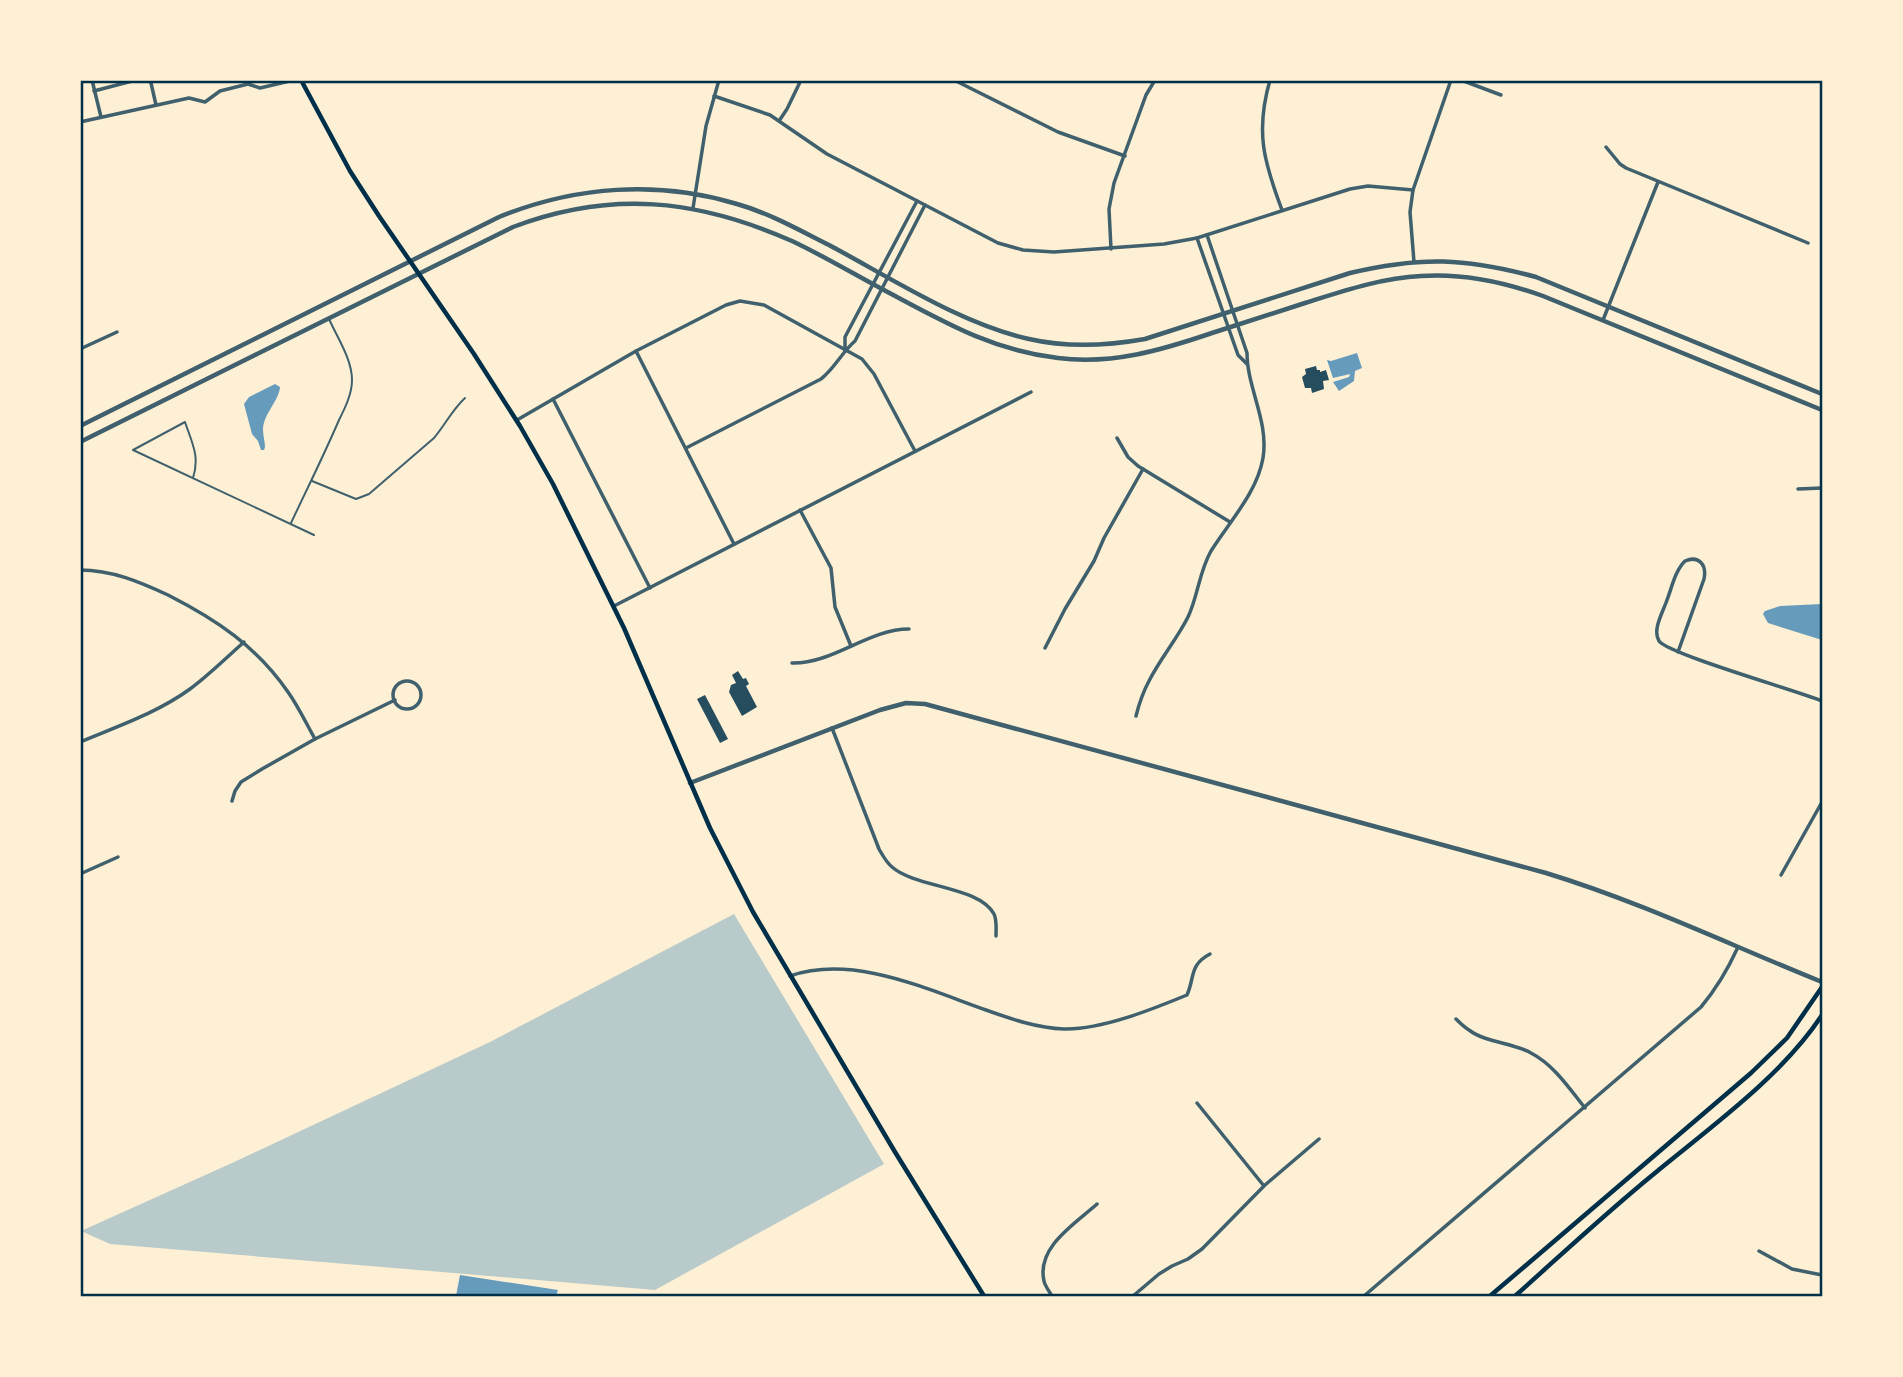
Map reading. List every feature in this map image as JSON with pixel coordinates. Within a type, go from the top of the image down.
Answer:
[{"type":"main road","points":[[301,80],[350,171],[517,420],[553,484],[614,606],[710,828],[737,881],[790,976],[985,1297]]},
{"type":"main road","points":[[1490,1297],[1765,1060],[1798,1023],[1822,985]]},
{"type":"main road","points":[[1515,1297],[1771,1074],[1811,1033],[1822,1015]]},
{"type":"street","points":[[92,80],[101,117]]},
{"type":"street","points":[[94,91],[136,80]]},
{"type":"street","points":[[148,80],[156,105]]},
{"type":"street","points":[[80,122],[189,98],[205,102],[220,91],[249,82],[260,88],[294,80]]},
{"type":"street","points":[[693,208],[706,126],[719,80]]},
{"type":"street","points":[[779,121],[801,80]]},
{"type":"street","points":[[954,80],[1058,132],[1125,156]]},
{"type":"street","points":[[1111,248],[1109,209],[1114,183],[1146,95],[1155,80]]},
{"type":"street","points":[[1270,80],[1264,106],[1262,138],[1269,177],[1282,210]]},
{"type":"street","points":[[1414,262],[1410,212],[1413,190],[1451,80]]},
{"type":"street","points":[[1461,80],[1501,95]]},
{"type":"street","points":[[714,96],[759,111],[779,121],[827,154],[998,243],[1023,250],[1054,252],[1164,244],[1197,238],[1350,189],[1368,187],[1413,190]]},
{"type":"street","points":[[1606,147],[1626,168],[1808,243]]},
{"type":"street","points":[[1603,320],[1658,182]]},
{"type":"street","points":[[80,426],[499,217],[554,199],[627,189],[695,194],[758,211],[812,236],[973,321],[1014,335],[1056,343],[1095,345],[1131,342],[1350,273],[1392,264],[1465,262],[1536,277],[1822,394]]},
{"type":"street","points":[[845,349],[845,337],[917,201]]},
{"type":"street","points":[[80,442],[513,228],[558,213],[587,207],[630,204],[693,208],[745,222],[793,242],[976,338],[1008,349],[1062,359],[1132,356],[1184,343],[1359,286],[1400,277],[1465,277],[1507,284],[1543,296],[1822,410]]},
{"type":"street","points":[[686,448],[830,372],[845,349],[855,341],[925,205]]},
{"type":"street","points":[[1136,716],[1149,680],[1189,615],[1196,598],[1198,582],[1210,554],[1251,490],[1263,459],[1263,427],[1247,364],[1247,352],[1207,235]]},
{"type":"street","points":[[1197,238],[1227,328],[1238,355],[1247,364]]},
{"type":"street","points":[[517,420],[636,351],[726,304],[740,301],[764,306],[862,359],[915,451]]},
{"type":"street","points":[[80,349],[117,332]]},
{"type":"street","points":[[636,351],[734,544]]},
{"type":"street","points":[[614,606],[1031,392]]},
{"type":"street","points":[[553,398],[650,588]]},
{"type":"street","points":[[1117,438],[1128,457],[1143,469],[1230,522]]},
{"type":"street","points":[[1045,648],[1143,469]]},
{"type":"street","points":[[1798,489],[1822,488]]},
{"type":"street","points":[[800,510],[831,568],[835,607],[851,646]]},
{"type":"street","points":[[1678,652],[1705,573],[1701,562],[1690,558],[1681,565],[1657,628],[1661,644],[1665,648],[1822,701]]},
{"type":"street","points":[[80,570],[120,575],[142,583],[209,617],[244,642],[256,652],[289,692],[315,739]]},
{"type":"street","points":[[792,663],[809,663],[893,630],[909,629]]},
{"type":"street","points":[[80,742],[169,703],[203,679],[244,642]]},
{"type":"street","points":[[413,682],[420,689],[421,697],[413,707],[404,708],[395,700],[394,691],[400,683],[413,682]]},
{"type":"street","points":[[232,801],[241,782],[315,739],[395,700]]},
{"type":"street","points":[[690,783],[896,704],[933,705],[1542,872],[1599,890],[1822,985]]},
{"type":"street","points":[[832,728],[879,849],[889,865],[905,875],[975,898],[996,917],[996,936]]},
{"type":"street","points":[[1781,875],[1822,802]]},
{"type":"street","points":[[80,874],[118,857]]},
{"type":"street","points":[[1368,1295],[1700,1007],[1727,971],[1738,947]]},
{"type":"street","points":[[790,976],[822,968],[876,974],[1035,1025],[1073,1028],[1132,1015],[1187,995],[1196,965],[1210,954]]},
{"type":"street","points":[[1457,1019],[1469,1031],[1529,1051],[1543,1060],[1585,1108]]},
{"type":"street","points":[[1197,1103],[1264,1186]]},
{"type":"street","points":[[1133,1297],[1159,1274],[1202,1250],[1264,1186],[1319,1139]]},
{"type":"street","points":[[1051,1296],[1044,1281],[1044,1263],[1051,1246],[1097,1203]]},
{"type":"street","points":[[1759,1251],[1792,1269],[1822,1275]]},
{"type":"lane","points":[[290,523],[349,398],[352,383],[351,371],[329,318]]},
{"type":"lane","points":[[311,480],[356,499],[369,494],[434,438],[465,398]]},
{"type":"lane","points":[[193,478],[197,457],[185,422],[133,450],[314,535]]},
{"type":"shaded area","points":[[734,914],[884,1164],[655,1290],[110,1244],[81,1231],[490,1042]]},
{"type":"water","points":[[1357,353],[1362,368],[1355,371],[1354,381],[1339,391],[1333,382],[1349,377],[1350,374],[1333,378],[1327,360]]},
{"type":"water","points":[[275,384],[280,387],[279,392],[264,424],[265,447],[261,450],[252,434],[244,404],[249,397]]},
{"type":"water","points":[[1822,604],[1822,640],[1768,623],[1763,614],[1780,606]]},
{"type":"water","points":[[460,1275],[558,1290],[556,1296],[456,1296]]},
{"type":"building","points":[[1316,366],[1320,372],[1326,370],[1329,380],[1323,381],[1324,389],[1312,393],[1311,388],[1305,388],[1302,377],[1306,374],[1305,369]]},
{"type":"building","points":[[738,671],[743,679],[746,678],[749,684],[746,686],[757,707],[742,716],[729,692],[731,685],[736,683],[732,675]]},
{"type":"building","points":[[705,695],[728,739],[720,743],[697,699]]}]
